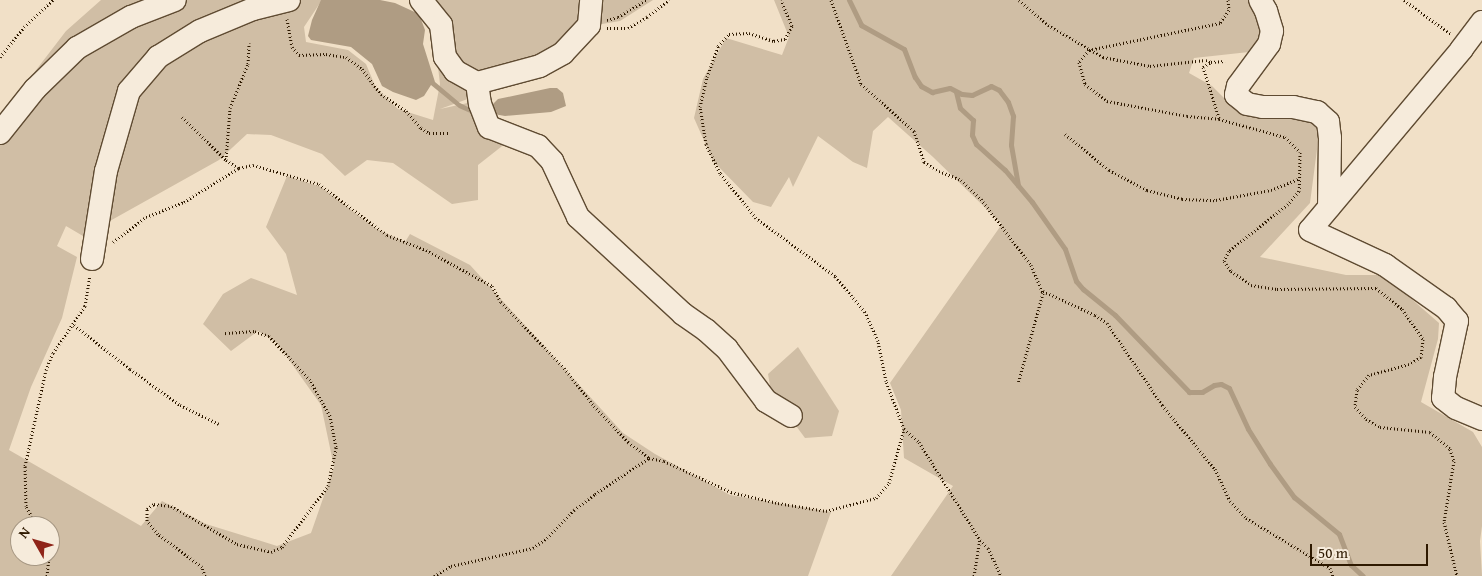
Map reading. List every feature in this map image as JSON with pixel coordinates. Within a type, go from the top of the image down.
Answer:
[{"type":"lane","points":[[0,133],[35,89],[77,48],[131,17],[175,0]]},
{"type":"lane","points":[[421,0],[441,25],[445,57],[455,71],[477,83],[540,66],[563,53],[590,25],[591,0]]},
{"type":"lane","points":[[1260,0],[1266,11],[1272,31],[1269,44],[1238,86],[1236,95],[1247,104],[1263,107],[1293,107],[1317,112],[1328,122],[1330,138],[1329,207]]},
{"type":"lane","points":[[92,259],[106,171],[129,90],[158,57],[200,31],[253,9],[286,1]]},
{"type":"lane","points":[[1482,22],[1465,45],[1310,230],[1385,265],[1446,308],[1458,322],[1445,377],[1443,398],[1456,408],[1482,419]]},
{"type":"lane","points":[[477,83],[480,104],[489,127],[538,146],[552,161],[578,217],[683,314],[706,330],[727,349],[766,401],[791,416]]},
{"type":"path","points":[[0,57],[24,27],[53,0]]},
{"type":"path","points":[[590,25],[618,17],[646,0]]},
{"type":"path","points":[[590,25],[628,28],[647,17],[669,0]]},
{"type":"path","points":[[781,0],[792,26],[785,38],[774,41],[749,33],[730,34],[718,46],[707,77],[700,107],[706,144],[720,173],[756,218],[834,276],[865,312],[878,341],[886,380],[904,429],[919,442],[980,540],[988,548],[1001,576]]},
{"type":"path","points":[[831,0],[861,84],[914,131],[924,162],[939,171],[961,180],[981,199],[1031,265],[1042,291],[1018,384]]},
{"type":"path","points":[[1019,0],[1048,25],[1103,57],[1150,66],[1206,60],[1211,62],[1225,61]]},
{"type":"path","points":[[1228,0],[1229,10],[1220,23],[1089,50],[1079,62],[1085,84],[1106,101],[1187,116],[1220,119],[1285,137],[1300,152],[1299,191],[1288,204],[1229,252],[1224,260],[1232,270],[1251,285],[1277,289],[1376,288],[1402,309],[1423,339],[1421,357],[1409,364],[1369,375],[1357,390],[1355,406],[1366,419],[1380,427],[1430,432],[1450,449],[1454,461],[1444,522],[1457,576]]},
{"type":"path","points":[[1404,0],[1465,45]]},
{"type":"path","points":[[286,1],[292,46],[299,55],[326,54],[346,57],[362,69],[381,94],[406,111],[421,128],[429,133],[449,133]]},
{"type":"path","points":[[226,160],[230,108],[248,64],[250,44]]},
{"type":"path","points":[[1211,62],[1203,67],[1220,119]]},
{"type":"path","points":[[182,117],[226,160],[239,168]]},
{"type":"path","points":[[1065,134],[1109,170],[1147,190],[1182,199],[1216,200],[1270,190],[1300,178]]},
{"type":"path","points":[[32,516],[26,506],[26,466],[46,370],[53,353],[74,325],[85,306],[92,259],[146,217],[184,202],[239,168],[253,165],[319,184],[387,235],[426,250],[492,286],[501,302],[564,368],[594,406],[628,442],[649,458],[664,461],[731,492],[778,503],[826,510],[876,498],[889,483],[904,429]]},
{"type":"path","points":[[1042,291],[1095,315],[1107,323],[1162,405],[1215,469],[1230,501],[1246,518],[1330,568],[1333,576]]},
{"type":"path","points":[[74,325],[180,405],[219,424]]},
{"type":"path","points":[[206,576],[202,567],[158,534],[147,521],[147,509],[154,504],[171,506],[237,544],[254,550],[271,552],[282,547],[328,486],[336,447],[330,416],[310,380],[269,336],[254,331],[223,333]]},
{"type":"path","points":[[434,576],[451,566],[533,548],[547,538],[574,510],[649,458]]},
{"type":"path","points":[[974,576],[980,540]]},
{"type":"shaded area","points":[[101,0],[322,0],[304,27],[306,42],[348,50],[366,64],[376,88],[398,109],[433,120],[440,84],[432,16],[413,0],[653,0],[620,21],[590,26],[515,82],[440,109],[486,99],[506,143],[478,165],[478,200],[452,204],[393,163],[367,160],[345,176],[322,154],[271,135],[247,134],[219,160],[83,236],[66,226],[57,246],[77,257],[62,318],[31,387],[9,450],[141,526],[162,501],[206,524],[277,546],[311,533],[334,467],[321,405],[277,343],[258,331],[231,351],[203,324],[223,294],[251,278],[297,295],[286,254],[266,227],[287,176],[321,187],[375,228],[405,242],[410,234],[470,265],[623,433],[655,454],[730,495],[831,512],[808,576],[0,576],[0,117],[66,31]]},
{"type":"shaded area","points":[[321,0],[380,0],[395,3],[419,14],[425,30],[423,44],[435,82],[460,103],[478,112],[477,116],[459,108],[431,85],[424,96],[416,100],[393,92],[382,86],[372,64],[351,47],[311,40],[308,36],[312,20]]},
{"type":"shaded area","points":[[774,0],[1251,0],[1262,28],[1257,44],[1249,52],[1194,58],[1189,73],[1212,86],[1237,111],[1255,117],[1282,116],[1313,122],[1319,134],[1310,203],[1260,257],[1346,275],[1384,275],[1439,323],[1438,339],[1421,402],[1473,432],[1482,447],[1482,526],[1480,541],[1482,576],[891,576],[953,486],[904,458],[901,410],[890,383],[1002,224],[933,157],[888,117],[873,131],[867,168],[853,162],[818,136],[793,187],[789,177],[771,207],[753,202],[713,161],[694,118],[703,79],[726,38],[782,55],[789,37]]},
{"type":"shaded area","points":[[557,88],[563,93],[566,106],[551,112],[505,116],[488,113],[490,107],[498,99]]},
{"type":"shaded area","points":[[798,347],[839,411],[832,436],[805,438],[771,392],[768,374]]},
{"type":"waterway","points":[[849,0],[861,25],[904,49],[915,77],[921,86],[932,92],[950,88],[962,94],[972,95],[991,86],[999,90],[1008,102],[1013,116],[1011,145],[1018,185]]},
{"type":"waterway","points":[[956,92],[960,108],[973,120],[972,135],[976,144],[1005,170],[1032,202],[1065,249],[1076,281],[1115,315],[1189,392],[1202,392],[1214,385],[1221,384],[1229,388],[1248,429],[1270,464],[1294,497],[1339,534],[1351,565],[1363,576]]}]
